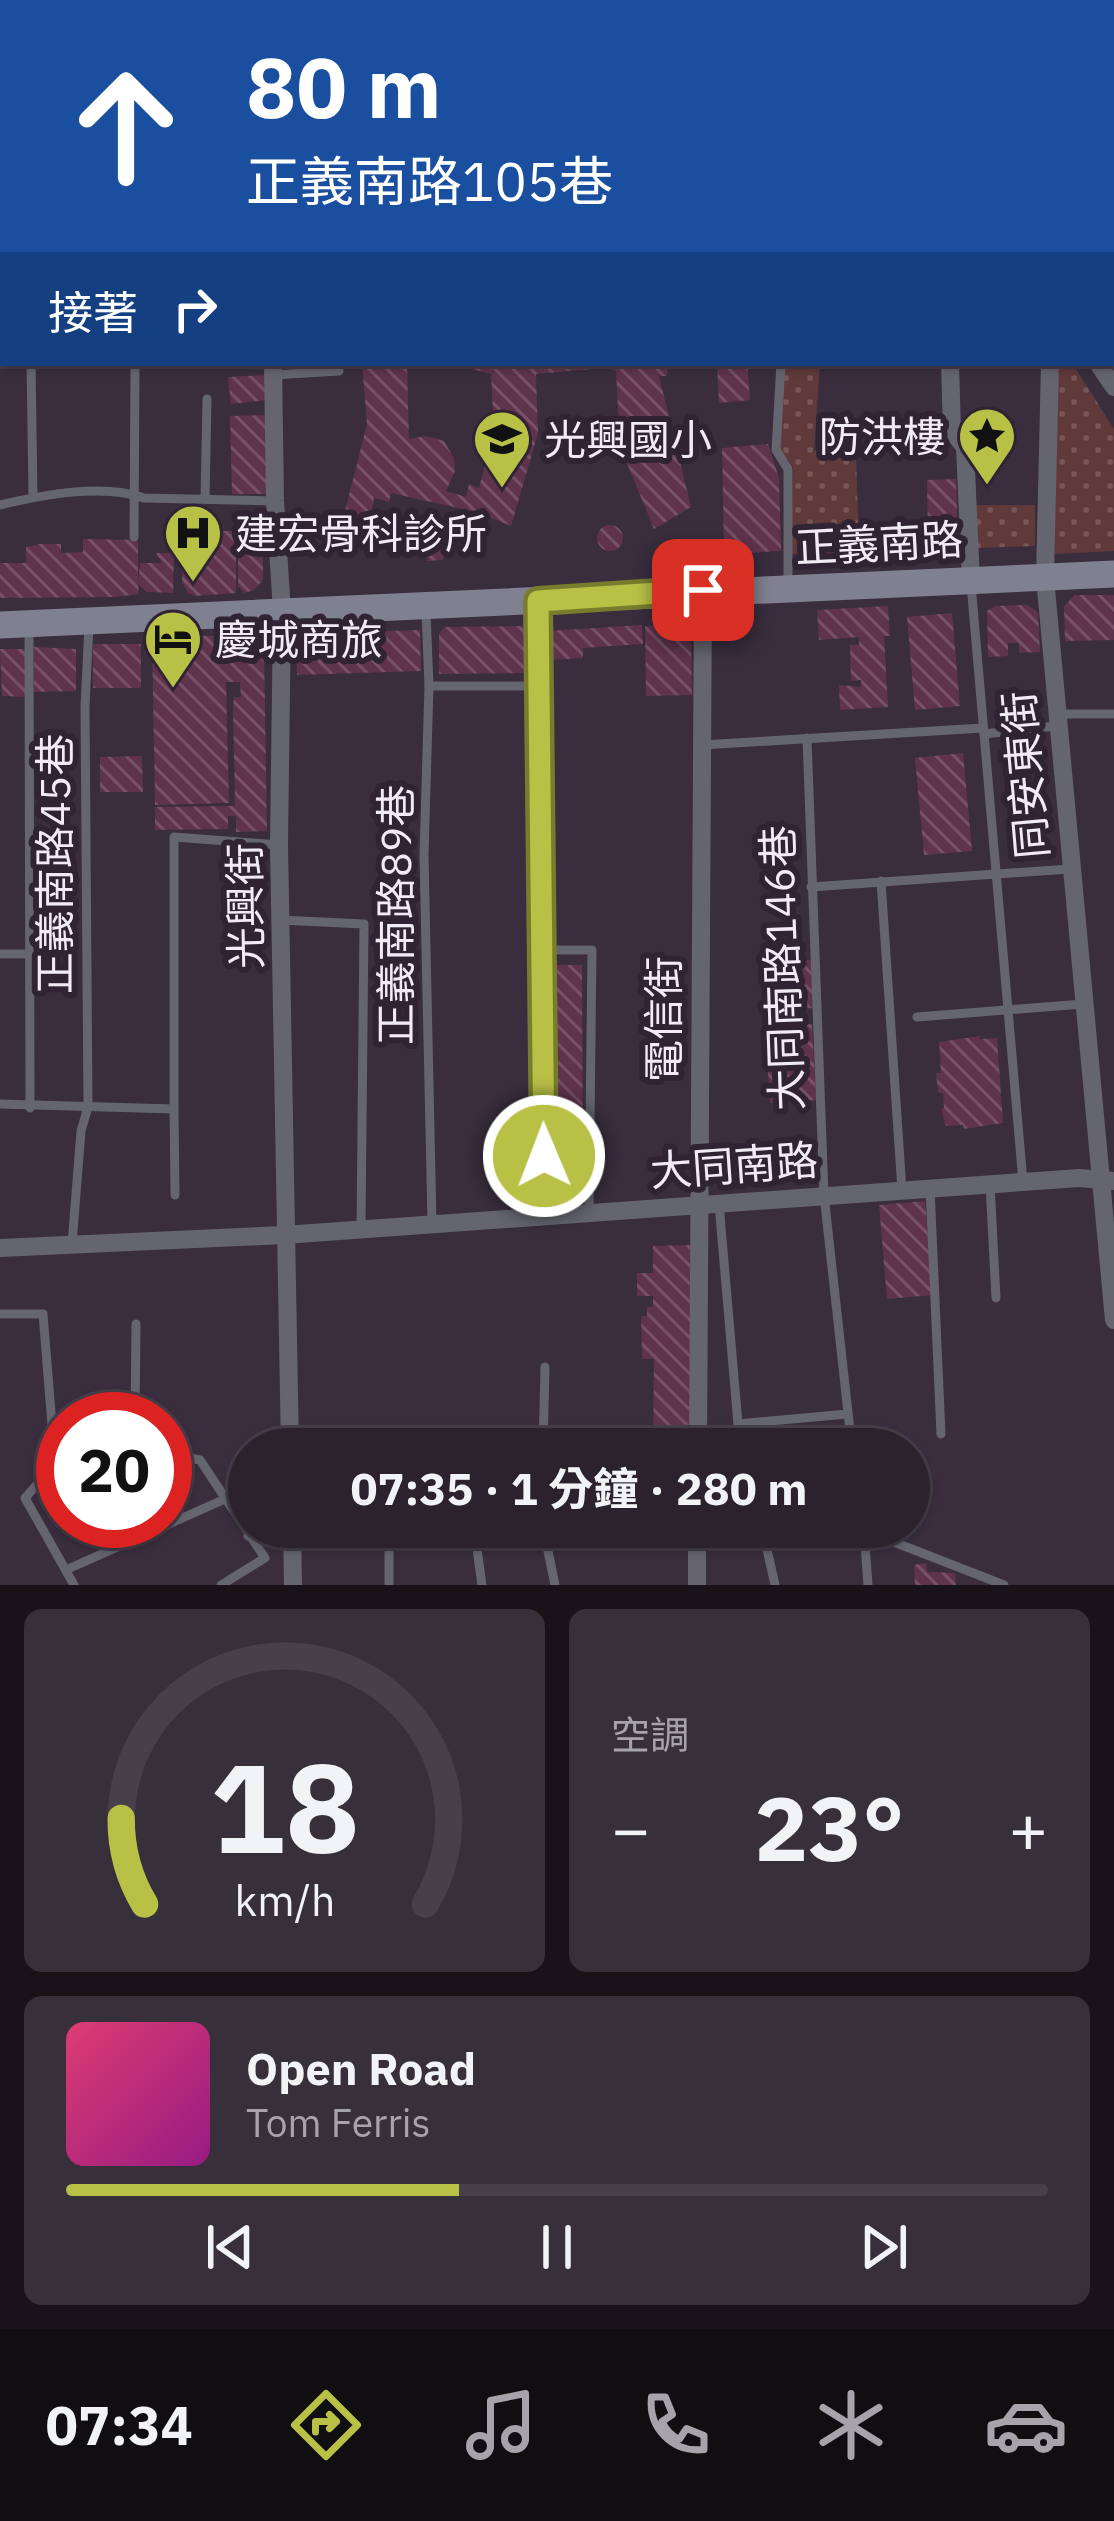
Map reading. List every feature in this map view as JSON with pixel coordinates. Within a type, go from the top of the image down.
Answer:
[{"type":"street","points":[[950,366],[952,430],[965,447],[971,581]]},
{"type":"street","name":"同安東街","points":[[1050,366],[1045,578],[1082,1004],[1107,1181],[1114,1320]]},
{"type":"street","name":"光興街","points":[[273,369],[282,613],[279,845],[289,1428]]},
{"type":"street","points":[[898,431],[952,430]]},
{"type":"street","name":"正義南路","points":[[0,625],[1114,574]]},
{"type":"street","name":"電信街","points":[[698,1428],[703,590]]},
{"type":"street","name":"大同南路","points":[[0,1248],[284,1235],[930,1188],[1107,1181]]},
{"type":"street","points":[[292,1548],[292,1585]]},
{"type":"street","points":[[697,1585],[698,1548]]},
{"type":"lane","points":[[31,366],[33,497]]},
{"type":"lane","points":[[134,537],[135,366]]},
{"type":"lane","points":[[781,366],[776,450],[788,469],[788,590]]},
{"type":"lane","points":[[273,369],[339,370]]},
{"type":"lane","points":[[205,499],[207,399]]},
{"type":"lane","points":[[0,505],[33,497],[125,491],[275,501]]},
{"type":"lane","points":[[971,581],[1023,1182]]},
{"type":"lane","points":[[538,601],[544,1156]]},
{"type":"lane","name":"正義南路89巷","points":[[426,607],[429,686],[424,855],[432,1223]]},
{"type":"lane","name":"正義南路45巷","points":[[72,1245],[81,1131],[88,1107],[89,621]]},
{"type":"lane","points":[[29,624],[30,1108]]},
{"type":"lane","points":[[429,686],[539,686]]},
{"type":"lane","points":[[702,745],[983,731],[1114,714]]},
{"type":"lane","name":"大同南路146巷","points":[[807,738],[824,1195],[849,1428]]},
{"type":"lane","points":[[175,1195],[173,837],[279,845]]},
{"type":"lane","points":[[811,887],[1070,869]]},
{"type":"lane","points":[[880,881],[902,1190]]},
{"type":"lane","points":[[280,920],[364,924],[361,1229]]},
{"type":"lane","points":[[542,950],[592,950],[589,1212]]},
{"type":"lane","points":[[0,954],[29,954]]},
{"type":"lane","points":[[917,1017],[1082,1004]]},
{"type":"lane","points":[[0,1104],[174,1109]]},
{"type":"lane","points":[[991,1184],[996,1298]]},
{"type":"lane","points":[[930,1188],[941,1434]]},
{"type":"lane","points":[[719,1202],[739,1428]]},
{"type":"lane","points":[[0,1314],[43,1314],[52,1392]]},
{"type":"lane","points":[[135,1392],[136,1324]]},
{"type":"lane","points":[[544,1428],[545,1367]]},
{"type":"lane","points":[[738,1424],[847,1414]]},
{"type":"lane","points":[[192,1458],[200,1460],[228,1504]]},
{"type":"lane","points":[[36,1486],[25,1498],[36,1516]]},
{"type":"lane","points":[[68,1569],[225,1499]]},
{"type":"lane","points":[[55,1548],[74,1585]]},
{"type":"lane","points":[[221,1585],[265,1558],[257,1548]]},
{"type":"lane","points":[[388,1548],[388,1585]]},
{"type":"lane","points":[[477,1548],[482,1585]]},
{"type":"lane","points":[[547,1548],[555,1585]]},
{"type":"lane","points":[[767,1548],[776,1585]]},
{"type":"lane","points":[[865,1548],[868,1585]]},
{"type":"lane","points":[[911,1548],[1004,1585]]},
{"type":"shaded area","points":[[785,366],[820,366],[814,450],[856,453],[859,552],[791,554],[793,467],[780,449]]},
{"type":"shaded area","points":[[1056,366],[1074,366],[1114,429],[1114,551],[1055,554]]},
{"type":"shaded area","points":[[975,505],[1035,505],[1035,546],[977,548]]},
{"type":"building","points":[[362,366],[407,366],[409,439],[426,436],[444,441],[455,471],[446,491],[466,497],[469,484],[479,488],[494,432],[491,374],[459,366],[668,366],[667,376],[659,376],[691,507],[654,529],[620,446],[616,371],[605,368],[536,374],[538,433],[511,526],[476,512],[391,493],[389,502],[374,498],[370,521],[344,515],[367,424]]},
{"type":"building","points":[[717,366],[747,366],[750,400],[719,403]]},
{"type":"building","points":[[267,375],[267,400],[231,404],[228,377]]},
{"type":"building","points":[[266,415],[267,494],[232,494],[230,416]]},
{"type":"building","points":[[768,444],[779,478],[781,551],[724,554],[722,448]]},
{"type":"building","points":[[956,479],[958,544],[928,545],[927,480]]},
{"type":"building","points":[[610,525],[623,538],[610,551],[597,538]]},
{"type":"building","points":[[184,531],[236,531],[236,593],[188,593],[182,582]]},
{"type":"building","points":[[238,532],[263,533],[263,580],[244,593],[238,586]]},
{"type":"building","points":[[83,539],[138,540],[138,582],[140,563],[162,563],[156,553],[174,553],[173,593],[147,592],[138,584],[139,594],[116,597],[0,598],[0,563],[26,563],[26,547],[39,544],[61,544],[61,553],[83,552]]},
{"type":"building","points":[[426,541],[443,541],[443,560],[427,561]]},
{"type":"building","points":[[1075,595],[1114,595],[1114,640],[1065,641],[1064,606]]},
{"type":"building","points":[[1027,605],[1038,612],[1040,652],[1019,653],[1019,643],[1008,643],[1008,656],[988,657],[987,611],[995,606]]},
{"type":"building","points":[[888,606],[890,636],[884,636],[888,707],[840,710],[839,685],[861,687],[861,680],[851,681],[850,645],[859,645],[859,637],[819,640],[817,610]]},
{"type":"building","points":[[952,613],[960,706],[915,710],[907,617]]},
{"type":"building","points":[[642,625],[643,644],[583,648],[583,658],[550,660],[548,631]]},
{"type":"building","points":[[684,625],[684,633],[691,633],[692,695],[646,696],[645,626]]},
{"type":"building","points":[[528,626],[533,673],[439,674],[439,634],[445,627]]},
{"type":"building","points":[[420,630],[421,671],[297,675],[296,646],[302,634]]},
{"type":"building","points":[[247,635],[264,646],[267,831],[236,832],[236,816],[228,816],[228,829],[155,830],[155,807],[235,806],[233,707],[234,697],[241,697],[240,682],[226,682],[229,803],[155,805],[152,637]]},
{"type":"building","points":[[93,644],[141,644],[141,688],[93,688]]},
{"type":"building","points":[[34,647],[76,649],[76,691],[34,692]]},
{"type":"building","points":[[0,649],[28,649],[27,697],[2,696]]},
{"type":"building","points":[[963,753],[972,851],[924,855],[915,758]]},
{"type":"building","points":[[142,756],[143,792],[100,792],[100,757]]},
{"type":"building","points":[[811,960],[813,1008],[766,1011],[764,962]]},
{"type":"building","points":[[553,965],[582,965],[583,1188],[579,1196],[555,1196],[552,1189]]},
{"type":"building","points":[[812,1024],[816,1100],[770,1103],[765,1027]]},
{"type":"building","points":[[997,1038],[1003,1123],[964,1129],[963,1125],[946,1126],[936,1073],[941,1073],[939,1042]]},
{"type":"building","points":[[925,1201],[933,1295],[887,1299],[879,1205]]},
{"type":"building","points":[[690,1245],[692,1428],[653,1428],[654,1359],[642,1359],[641,1316],[653,1307],[653,1296],[637,1296],[637,1273],[653,1273],[653,1246]]},
{"type":"building","points":[[926,1563],[927,1572],[955,1573],[956,1585],[915,1585],[914,1565]]},
{"type":"place","name":"防洪樓","points":[[987,487]]},
{"type":"place","name":"光興國小","points":[[502,490]]},
{"type":"place","name":"建宏骨科診所","points":[[193,584]]},
{"type":"place","name":"慶城商旅","points":[[173,690]]},
{"type":"route","points":[[544,1156],[538,601],[703,590]]}]
